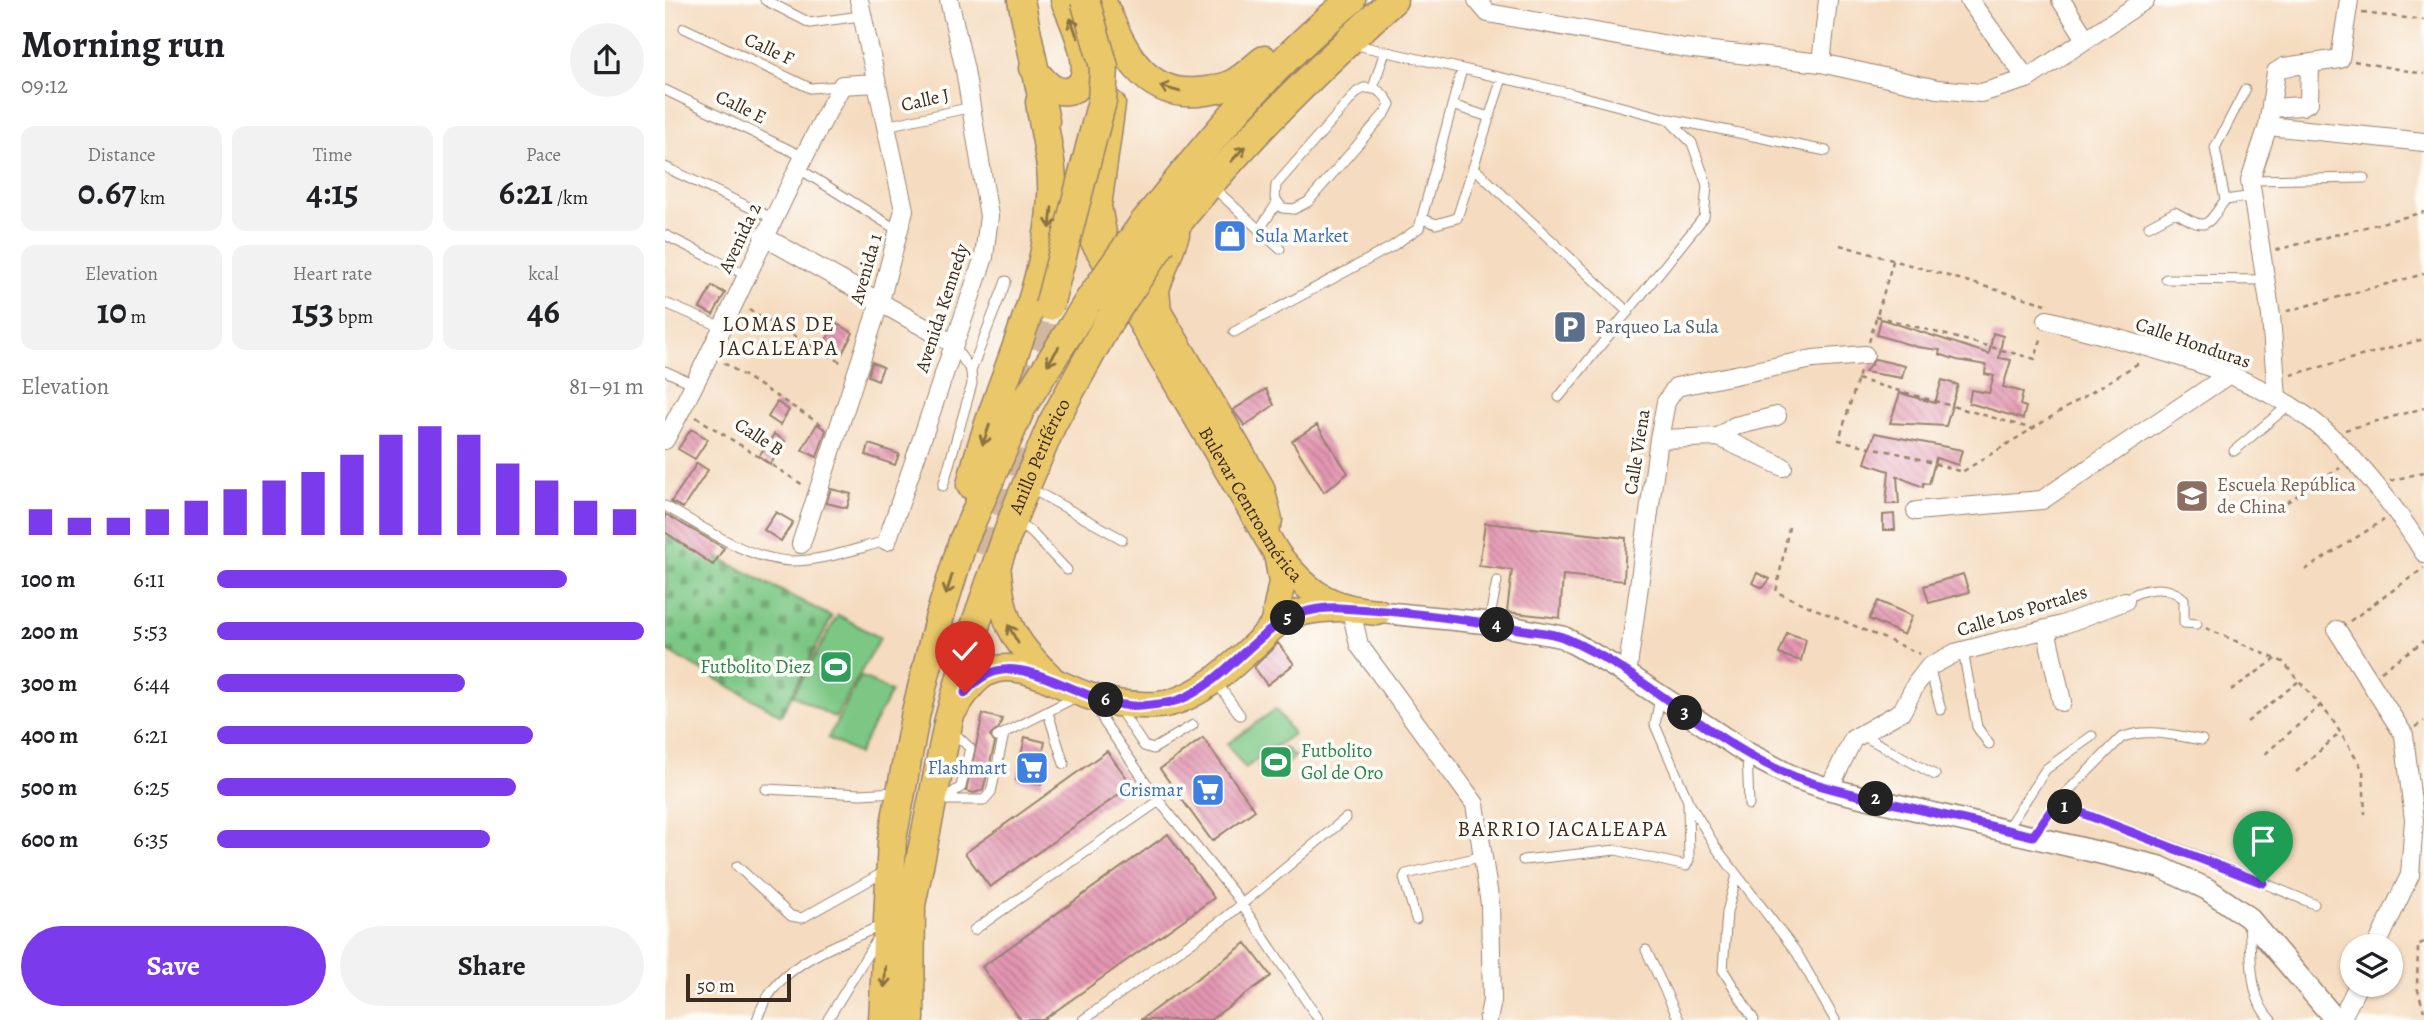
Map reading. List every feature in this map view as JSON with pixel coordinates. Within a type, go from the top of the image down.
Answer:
[{"type":"highway","points":[[1049,306],[1102,101],[1104,67],[1085,0]]},
{"type":"highway","points":[[1099,0],[1118,37],[1149,81],[1168,90],[1187,93],[1211,91],[1234,83],[1317,27]]},
{"type":"highway","name":"Anillo Periférico","points":[[883,1020],[892,840],[936,633],[980,553],[1012,521],[1052,424],[1153,234],[1232,112],[1317,27],[1351,0]]},
{"type":"highway","name":"Anillo Periférico","points":[[909,1020],[911,905],[937,804],[948,723],[980,553],[1021,408],[1090,299],[1153,234],[1180,219],[1210,184],[1347,43],[1393,0]]},
{"type":"highway","points":[[911,905],[919,772],[933,706],[980,553],[976,465],[1034,298],[1049,233],[1053,193],[1039,102]]},
{"type":"highway","points":[[1180,219],[1158,278],[1157,312],[1260,488],[1268,520]]},
{"type":"main road","name":"Bulevar Centroamérica","points":[[1021,0],[1039,102],[1062,175],[1093,240],[1277,554],[1318,595],[1346,609]]},
{"type":"main road","points":[[1033,68],[1055,90],[1068,91],[1081,83],[1085,75],[1085,59],[1064,0]]},
{"type":"main road","name":"Bulevar Centroamérica","points":[[1099,0],[1115,79],[1098,206],[1101,233],[1268,520],[1308,576],[1343,600],[1378,612]]},
{"type":"main road","points":[[980,553],[1009,629],[1022,650],[1088,695]]},
{"type":"main road","points":[[1273,627],[1282,582],[1277,554]]},
{"type":"main road","points":[[948,723],[977,679],[990,671],[1021,669],[1088,695],[1136,706],[1166,704],[1188,696],[1273,627],[1299,614],[1346,609],[1378,612]]},
{"type":"street","name":"Avenida Kennedy","points":[[887,541],[983,257],[989,216],[972,107],[950,0]]},
{"type":"street","points":[[1477,0],[1488,13],[1685,48],[1821,63],[1937,89],[1982,93],[2027,79],[2145,0]]},
{"type":"street","points":[[1821,63],[1828,0]]},
{"type":"street","points":[[1969,0],[2027,79]]},
{"type":"street","points":[[2061,0],[2086,39]]},
{"type":"street","points":[[2283,402],[2263,253],[2251,188],[2270,117],[2276,72],[2284,67],[2340,59],[2349,6]]},
{"type":"street","name":"Avenida 1","points":[[801,544],[880,300],[904,210],[860,8]]},
{"type":"street","points":[[2270,117],[2309,102],[2310,64]]},
{"type":"street","points":[[842,85],[876,83]]},
{"type":"street","name":"Avenida 2","points":[[665,440],[722,327],[799,161],[842,85]]},
{"type":"street","points":[[2270,117],[2424,142]]},
{"type":"street","points":[[763,236],[952,343]]},
{"type":"street","name":"Calle Honduras","points":[[2047,320],[2158,351],[2228,375],[2283,402],[2329,435],[2376,485],[2424,553]]},
{"type":"street","name":"Calle Viena","points":[[1627,674],[1660,439],[1667,402],[1676,387],[1812,359],[1865,355]]},
{"type":"street","points":[[1916,511],[2042,500],[2228,375]]},
{"type":"street","points":[[1719,438],[1735,426],[1777,416]]},
{"type":"street","points":[[1660,439],[1719,438],[1783,467]]},
{"type":"street","name":"Calle Los Portales","points":[[1934,665],[1963,651],[2046,629],[2125,601]]},
{"type":"street","points":[[1346,609],[1359,645],[1475,804],[1490,904],[1492,1001],[1488,1020]]},
{"type":"street","points":[[1378,612],[1489,623],[1563,637],[1627,674],[1747,753],[1793,777],[1829,789],[2160,867],[2207,889],[2248,917],[2336,1020]]},
{"type":"street","points":[[2046,629],[2063,702]]},
{"type":"street","points":[[2337,630],[2405,735],[2414,820],[2410,875],[2382,934]]},
{"type":"street","points":[[1829,789],[1853,739],[1902,711],[1916,684],[1934,665]]},
{"type":"street","points":[[2341,1020],[2352,997]]},
{"type":"lane","points":[[765,0],[810,23],[860,8]]},
{"type":"lane","name":"Calle F","points":[[684,28],[810,88],[842,85]]},
{"type":"lane","points":[[1347,43],[1668,119],[1826,151]]},
{"type":"lane","points":[[1373,88],[1385,51]]},
{"type":"lane","points":[[1234,332],[1391,247],[1419,228],[1462,69]]},
{"type":"lane","points":[[1423,219],[1436,225],[1457,218],[1502,78]]},
{"type":"lane","points":[[1373,88],[1380,90],[1390,104],[1387,112],[1308,202],[1294,209],[1282,208],[1277,203],[1274,191],[1276,185],[1357,92],[1373,88]]},
{"type":"lane","name":"Calle E","points":[[665,90],[799,161],[899,231]]},
{"type":"lane","points":[[2225,200],[2215,148],[2245,90]]},
{"type":"lane","points":[[1452,105],[1489,117]]},
{"type":"lane","name":"Calle J","points":[[886,126],[972,107]]},
{"type":"lane","points":[[1559,397],[1704,217],[1707,185],[1692,143],[1668,119]]},
{"type":"lane","points":[[665,167],[772,218]]},
{"type":"lane","points":[[1473,167],[1628,312]]},
{"type":"lane","points":[[2149,226],[2175,212],[2194,223],[2207,224],[2212,222],[2225,200],[2251,188],[2364,178]]},
{"type":"lane","points":[[1210,184],[1280,249]]},
{"type":"lane","points":[[1259,230],[1277,203]]},
{"type":"lane","points":[[665,235],[746,275]]},
{"type":"lane","points":[[2166,279],[2266,280]]},
{"type":"lane","points":[[943,486],[972,384],[971,371],[1006,281]]},
{"type":"lane","points":[[665,303],[722,327]]},
{"type":"lane","points":[[952,343],[971,371]]},
{"type":"lane","points":[[665,371],[694,384]]},
{"type":"lane","points":[[2234,451],[2283,402]]},
{"type":"lane","points":[[1027,486],[1122,539]]},
{"type":"lane","points":[[665,506],[741,548],[772,559],[793,561],[818,558],[887,541]]},
{"type":"lane","points":[[1012,521],[1031,532],[1067,570]]},
{"type":"lane","points":[[1489,623],[1497,581]]},
{"type":"lane","points":[[2125,601],[2133,593],[2149,589],[2167,590],[2185,599],[2184,623],[2197,624]]},
{"type":"lane","points":[[1963,651],[1977,727],[1989,744]]},
{"type":"lane","points":[[1934,665],[1941,710]]},
{"type":"lane","points":[[1213,678],[1240,715]]},
{"type":"lane","points":[[937,804],[984,800],[991,792],[1000,735],[1088,695]]},
{"type":"lane","points":[[1088,695],[1144,746],[1153,748],[1193,725]]},
{"type":"lane","points":[[1088,695],[1159,801],[1240,904],[1319,1020]]},
{"type":"lane","points":[[1660,695],[1655,725],[1688,801],[1717,849],[1797,953],[1835,1020]]},
{"type":"lane","points":[[1048,713],[1064,764]]},
{"type":"lane","points":[[937,804],[961,786],[973,747],[948,723]]},
{"type":"lane","points":[[2033,836],[2056,803],[2120,738],[2132,733],[2202,740]]},
{"type":"lane","points":[[1860,734],[1935,775]]},
{"type":"lane","points":[[2006,830],[2046,769],[2092,736]]},
{"type":"lane","points":[[1747,753],[1749,805]]},
{"type":"lane","points":[[766,789],[860,794],[901,792]]},
{"type":"lane","points":[[974,930],[1159,801]]},
{"type":"lane","points":[[1523,859],[1616,850],[1686,866],[1689,860],[1688,801]]},
{"type":"lane","points":[[2056,803],[2211,861],[2314,905]]},
{"type":"lane","points":[[1083,1020],[1225,918],[1346,818]]},
{"type":"lane","points":[[1416,919],[1404,878],[1406,874],[1484,856]]},
{"type":"lane","points":[[737,866],[791,916],[802,918],[890,868]]},
{"type":"lane","points":[[1737,875],[1727,912],[1723,970],[1754,1020]]},
{"type":"lane","points":[[2248,917],[2254,984],[2266,1015],[2271,1020]]},
{"type":"lane","points":[[828,1019],[888,922]]},
{"type":"lane","points":[[757,1020],[769,996],[802,961],[888,922]]},
{"type":"lane","points":[[1646,950],[1679,1020]]},
{"type":"path","points":[[2349,6],[2424,20]]},
{"type":"path","points":[[2340,59],[2424,74]]},
{"type":"path","points":[[2263,253],[2424,212]]},
{"type":"path","points":[[1840,245],[2052,306],[2035,359],[1876,316]]},
{"type":"path","points":[[2271,316],[2424,274]]},
{"type":"path","points":[[734,302],[857,371]]},
{"type":"path","points":[[2278,379],[2424,339]]},
{"type":"path","points":[[1839,440],[1906,455],[1962,472],[2158,351]]},
{"type":"path","points":[[709,354],[837,435]]},
{"type":"path","points":[[1857,379],[2034,430]]},
{"type":"path","name":"Calle B","points":[[682,408],[817,495]]},
{"type":"path","points":[[2329,435],[2424,408]]},
{"type":"path","points":[[2270,513],[2352,461]]},
{"type":"path","points":[[2376,485],[2424,471]]},
{"type":"path","points":[[2305,570],[2396,513]]},
{"type":"path","points":[[1789,527],[1776,592],[1934,665]]},
{"type":"path","points":[[2337,630],[2424,568]]},
{"type":"path","points":[[2197,624],[2276,659],[2299,681],[2320,705],[2363,770],[2365,814]]},
{"type":"path","points":[[2369,679],[2424,640]]},
{"type":"path","points":[[2231,690],[2276,659]]},
{"type":"path","points":[[2247,722],[2299,681]]},
{"type":"path","points":[[2265,754],[2320,705]]},
{"type":"path","points":[[2296,772],[2340,733]]},
{"type":"path","points":[[2424,942],[2418,945],[2417,987],[2424,1011]]},
{"type":"green space","points":[[667,531],[832,617],[781,715],[669,652],[665,646]]},
{"type":"green space","name":"Futbolito Diez","points":[[838,615],[880,638],[835,718],[793,695]]},
{"type":"green space","name":"Futbolito Diez","points":[[861,676],[891,692],[858,754],[828,738]]},
{"type":"green space","points":[[1276,709],[1293,734],[1245,768],[1227,744]]},
{"type":"green space","name":"Futbolito Gol de Oro","points":[[1284,747],[1295,757],[1267,778],[1258,767]]},
{"type":"building","points":[[712,286],[725,293],[713,315],[700,308]]},
{"type":"building","points":[[1881,319],[1989,354],[1993,333],[2003,336],[1999,358],[2011,360],[2003,387],[2023,392],[2020,405],[2026,407],[2023,419],[1969,403],[1971,390],[1989,393],[1994,376],[1985,374],[1986,365],[1957,360],[1939,354],[1940,350],[1917,347],[1877,335]]},
{"type":"building","points":[[835,323],[853,333],[842,354],[824,344]]},
{"type":"building","points":[[1875,359],[1905,366],[1902,378],[1865,372]]},
{"type":"building","points":[[872,362],[883,367],[878,380],[868,376]]},
{"type":"building","points":[[1942,380],[1958,385],[1946,426],[1890,423],[1900,393],[1935,403]]},
{"type":"building","points":[[1266,389],[1274,405],[1245,426],[1233,410]]},
{"type":"building","points":[[777,402],[789,410],[780,425],[768,417]]},
{"type":"building","points":[[817,424],[826,430],[817,457],[802,450]]},
{"type":"building","points":[[1317,425],[1348,473],[1324,492],[1292,441]]},
{"type":"building","points":[[691,429],[708,439],[695,459],[678,449]]},
{"type":"building","points":[[1875,433],[1962,450],[1958,465],[1936,458],[1929,484],[1923,483],[1923,487],[1897,476],[1899,504],[1886,504],[1889,471],[1865,463]]},
{"type":"building","points":[[774,434],[785,441],[770,464],[759,456]]},
{"type":"building","points":[[869,444],[899,454],[895,465],[866,455]]},
{"type":"building","points":[[697,463],[708,470],[683,508],[671,502]]},
{"type":"building","points":[[831,489],[851,494],[847,508],[826,503]]},
{"type":"building","points":[[776,512],[793,522],[781,541],[764,530]]},
{"type":"building","points":[[665,514],[724,548],[713,565],[665,532]]},
{"type":"building","points":[[1894,514],[1895,530],[1883,530],[1883,515]]},
{"type":"building","points":[[1485,523],[1626,538],[1624,581],[1563,575],[1560,618],[1507,612],[1512,570],[1479,566]]},
{"type":"building","points":[[1757,573],[1770,579],[1763,588],[1752,583]]},
{"type":"building","points":[[1963,574],[1969,592],[1929,603],[1924,586]]},
{"type":"building","points":[[1878,601],[1912,616],[1904,635],[1869,619]]},
{"type":"building","points":[[1787,633],[1806,639],[1801,661],[1779,654]]},
{"type":"building","points":[[1278,643],[1294,664],[1267,685],[1254,667]]},
{"type":"building","points":[[983,714],[1002,719],[999,728],[990,736],[995,743],[983,790],[974,793],[966,791]]},
{"type":"building","name":"Flashmart","points":[[1025,737],[1045,742],[1042,755],[1048,756],[1041,785],[1016,780]]},
{"type":"building","name":"Crismar","points":[[1203,738],[1255,810],[1212,841],[1160,769]]},
{"type":"building","points":[[1107,751],[1132,785],[990,887],[965,853]]},
{"type":"building","points":[[1168,834],[1214,898],[1043,1020],[1021,1020],[982,967]]},
{"type":"building","points":[[1246,943],[1271,976],[1210,1020],[1140,1020]]},
{"type":"tunnel","points":[[1031,391],[1049,306]]},
{"type":"tunnel","points":[[981,554],[1020,438]]},
{"type":"place","name":"Sula Market","points":[[1230,236]]},
{"type":"place","name":"Parqueo La Sula","points":[[1570,327]]},
{"type":"place","name":"Escuela República de China","points":[[2192,496]]},
{"type":"place","name":"Futbolito Diez","points":[[836,667]]},
{"type":"place","name":"Futbolito Gol de Oro","points":[[1276,762]]},
{"type":"place","name":"Flashmart","points":[[1032,768]]},
{"type":"place","name":"Crismar","points":[[1208,790]]},
{"type":"district","name":"LOMAS DE JACALEAPA","points":[[779,336]]},
{"type":"district","name":"BARRIO JACALEAPA","points":[[1563,829]]},
{"type":"route","points":[[965,693],[977,679],[990,671],[1006,668],[1021,669],[1086,696],[1136,706],[1166,704],[1188,696],[1238,659],[1283,619],[1299,614],[1340,608],[1489,623],[1563,637],[1660,695],[1703,727],[1793,777],[1829,789],[2033,836],[2056,803],[2263,883]]}]
